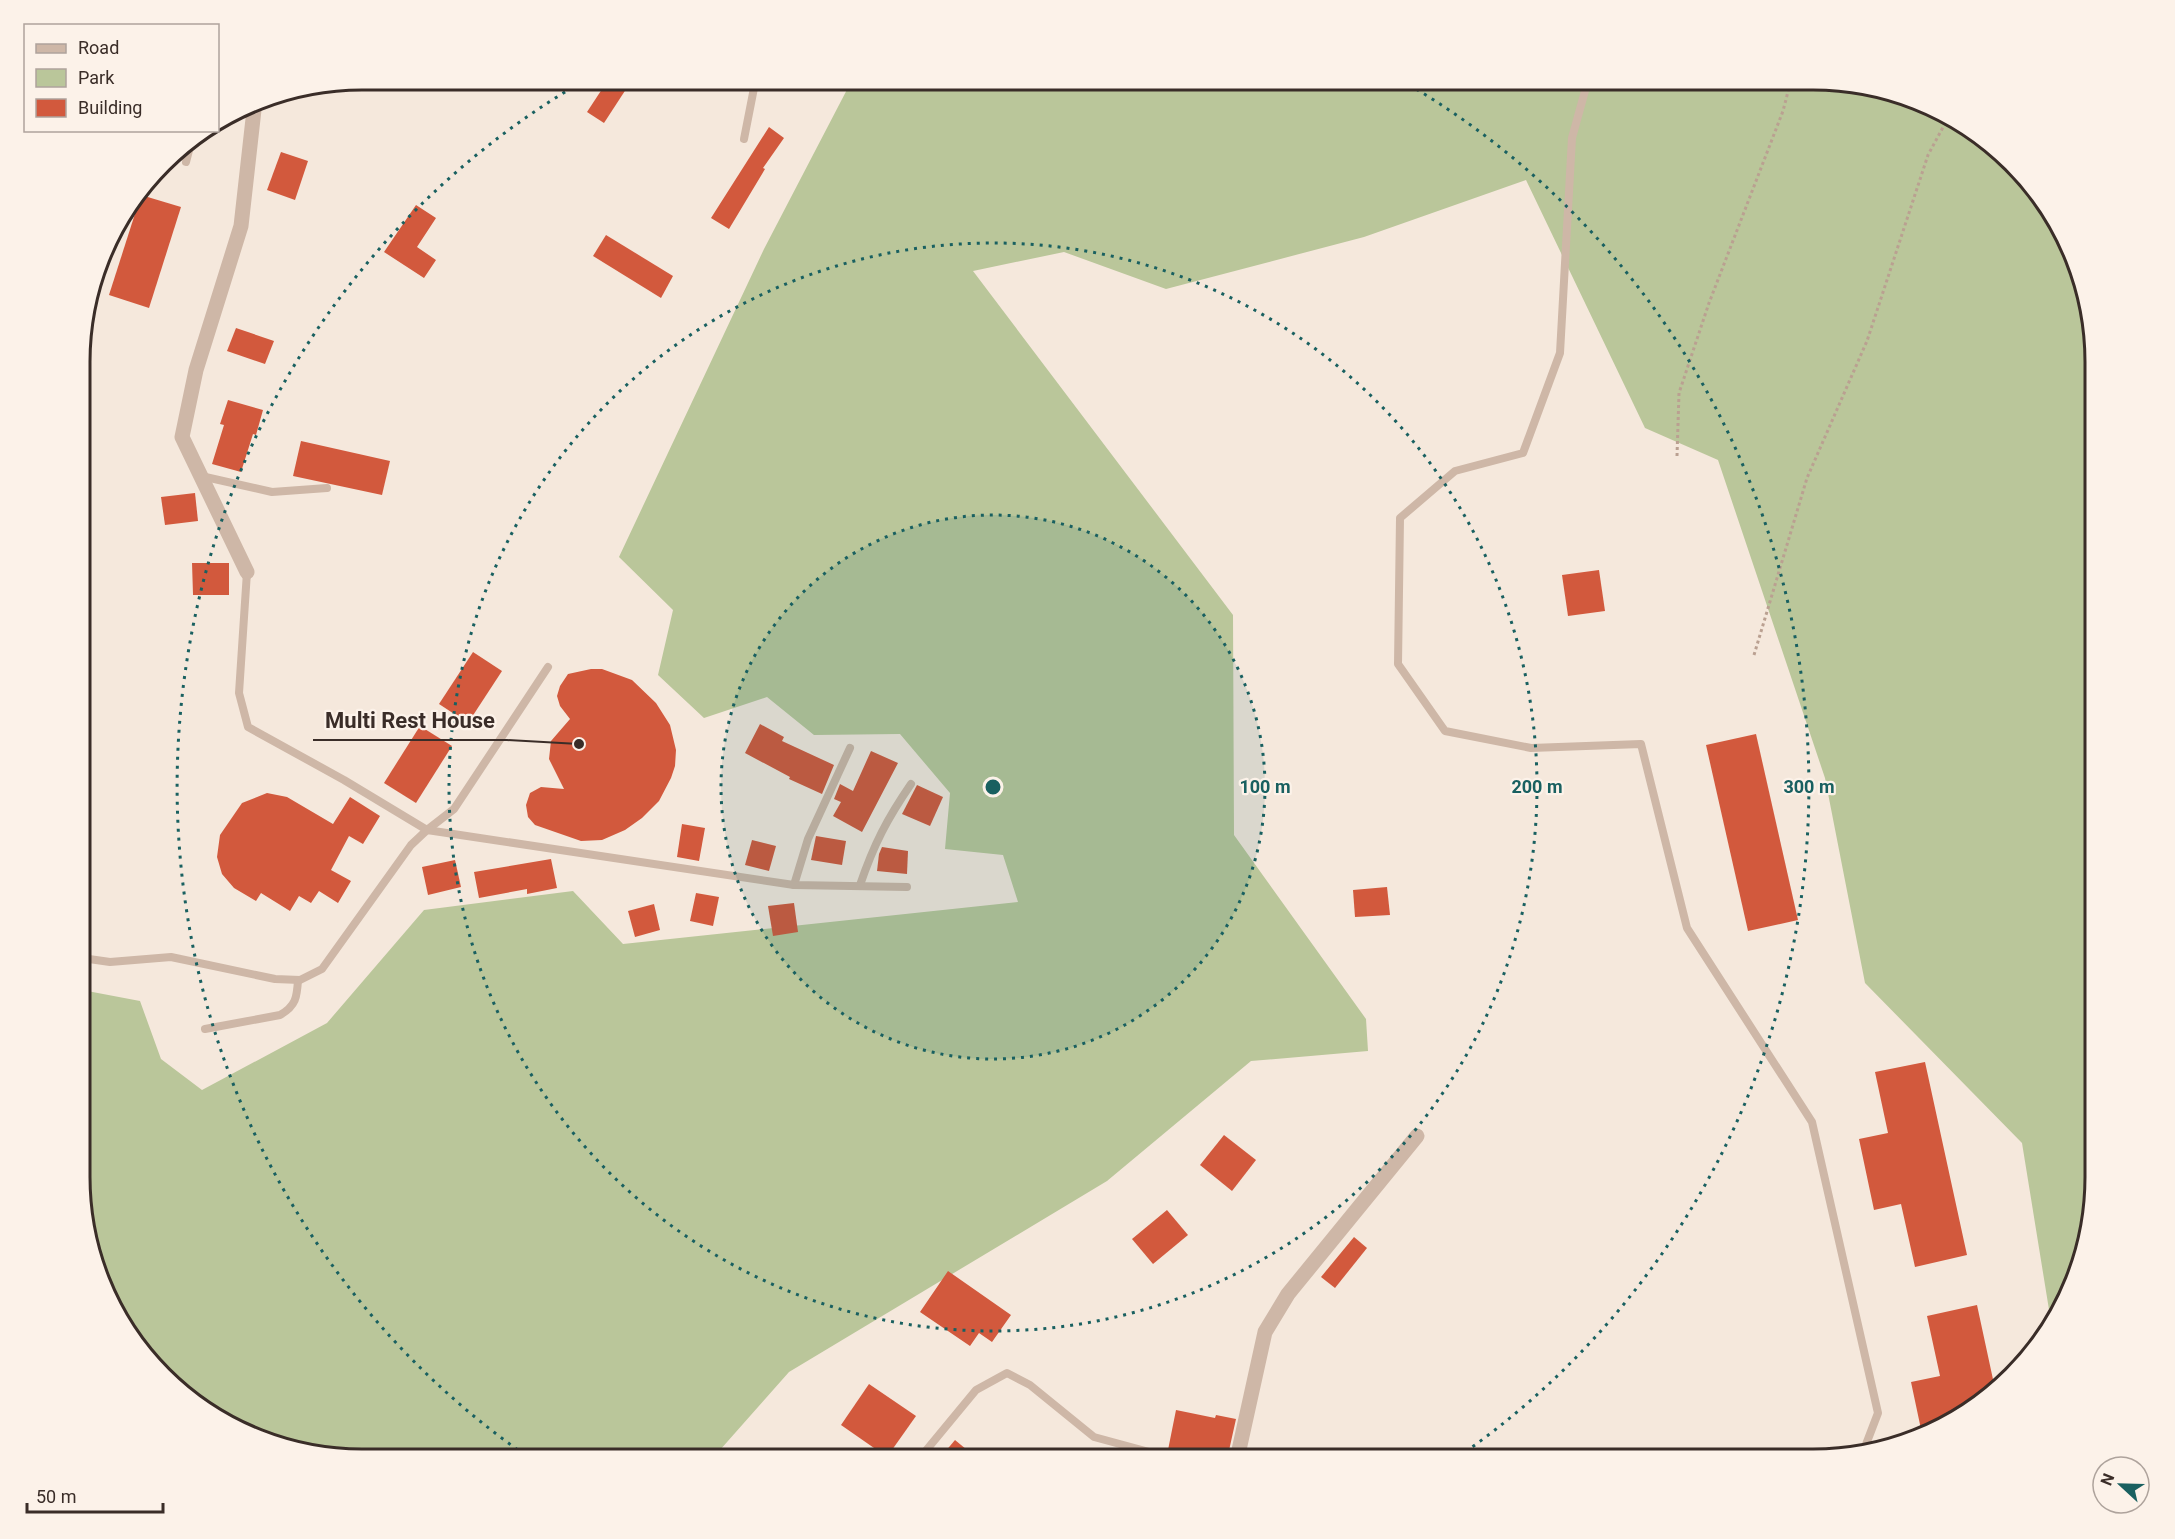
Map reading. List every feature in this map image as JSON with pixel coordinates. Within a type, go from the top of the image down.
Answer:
[{"type":"street","points":[[247,572],[182,436],[196,370],[241,226],[254,113]]},
{"type":"street","points":[[1239,1449],[1265,1332],[1288,1294],[1417,1136]]},
{"type":"lane","points":[[744,139],[754,90]]},
{"type":"lane","points":[[1585,90],[1572,138],[1560,353],[1523,453],[1455,471],[1400,518],[1398,664],[1444,731],[1531,748],[1641,744],[1687,928],[1812,1122],[1878,1413],[1867,1444]]},
{"type":"lane","points":[[186,162],[189,152]]},
{"type":"lane","points":[[201,476],[272,492],[327,488]]},
{"type":"lane","points":[[247,572],[239,693],[248,727],[344,780],[427,830],[794,885],[907,887]]},
{"type":"lane","points":[[90,959],[110,962],[171,957],[275,980],[298,980],[321,969],[411,845],[454,809],[548,667]]},
{"type":"lane","points":[[794,885],[808,839],[850,748]]},
{"type":"lane","points":[[860,885],[870,855],[887,819],[911,784]]},
{"type":"lane","points":[[205,1029],[280,1015],[290,1009],[294,1003],[298,980]]},
{"type":"lane","points":[[927,1449],[976,1390],[1007,1373],[1030,1385],[1094,1437],[1138,1449]]},
{"type":"path","points":[[1677,456],[1679,393],[1709,303],[1783,111],[1788,90]]},
{"type":"path","points":[[1754,655],[1807,478],[1867,341],[1928,155],[1945,124]]},
{"type":"green space","points":[[847,90],[1813,90],[1849,92],[1901,104],[1949,126],[1979,146],[2018,183],[2049,226],[2071,274],[2083,326],[2085,362],[2085,1177],[2083,1213],[2076,1248],[2071,1265],[2049,1312],[2022,1143],[1865,983],[1825,778],[1718,460],[1645,428],[1526,180],[1364,237],[1166,289],[1064,252],[973,271],[1233,615],[1234,835],[1366,1019],[1368,1051],[1251,1061],[1107,1181],[789,1372],[721,1449],[362,1449],[326,1447],[274,1435],[226,1413],[196,1393],[146,1343],[118,1297],[99,1248],[92,1213],[90,1177],[90,992],[140,1001],[161,1059],[202,1090],[327,1023],[424,910],[573,891],[623,944],[1018,902],[1003,855],[945,849],[950,793],[900,734],[814,735],[767,697],[704,718],[658,675],[673,610],[619,557],[764,249]]},
{"type":"building","points":[[601,90],[625,90],[604,123],[587,112]]},
{"type":"building","points":[[769,127],[784,138],[763,168],[765,169],[729,229],[711,218]]},
{"type":"building","points":[[281,152],[308,161],[295,200],[267,190]]},
{"type":"building","points":[[146,196],[181,207],[149,308],[109,295],[136,211]]},
{"type":"building","points":[[416,205],[436,218],[417,247],[436,260],[424,278],[384,252]]},
{"type":"building","points":[[606,235],[673,276],[661,298],[593,256]]},
{"type":"building","points":[[236,328],[274,341],[265,364],[227,351]]},
{"type":"building","points":[[228,400],[263,410],[241,472],[212,464],[224,425],[220,424]]},
{"type":"building","points":[[301,441],[390,461],[382,495],[293,476]]},
{"type":"building","points":[[195,493],[198,521],[165,525],[161,497]]},
{"type":"building","points":[[192,563],[229,563],[229,595],[193,595]]},
{"type":"building","points":[[1599,570],[1605,611],[1568,616],[1562,575]]},
{"type":"building","points":[[473,652],[502,671],[468,723],[439,704]]},
{"type":"building","points":[[602,669],[632,680],[656,703],[670,725],[676,750],[675,766],[671,778],[659,801],[642,818],[625,830],[602,840],[581,841],[535,825],[528,817],[526,805],[530,793],[541,787],[564,789],[549,759],[551,741],[570,719],[560,706],[557,696],[568,674]]},
{"type":"building","points":[[760,724],[784,737],[782,741],[834,765],[822,794],[789,779],[790,777],[745,753]]},
{"type":"building","points":[[420,726],[452,746],[416,803],[384,783]]},
{"type":"building","points":[[1756,734],[1798,920],[1748,931],[1706,745]]},
{"type":"building","points":[[871,751],[898,763],[862,832],[833,816],[841,802],[834,799],[840,784],[853,791]]},
{"type":"building","points":[[917,785],[943,797],[930,826],[902,814]]},
{"type":"building","points":[[267,793],[287,797],[333,824],[350,797],[380,816],[363,844],[349,836],[331,870],[351,881],[338,903],[319,891],[311,903],[299,896],[290,911],[261,893],[256,901],[234,888],[222,874],[217,857],[220,835],[242,803]]},
{"type":"building","points":[[682,824],[705,828],[699,861],[677,857]]},
{"type":"building","points":[[816,836],[846,841],[842,865],[811,860]]},
{"type":"building","points":[[752,840],[776,846],[769,871],[745,865]]},
{"type":"building","points":[[882,847],[908,851],[907,874],[877,871]]},
{"type":"building","points":[[551,859],[557,888],[527,894],[527,889],[479,898],[474,872]]},
{"type":"building","points":[[455,860],[461,887],[428,895],[422,867]]},
{"type":"building","points":[[1387,887],[1390,915],[1355,917],[1353,890]]},
{"type":"building","points":[[696,893],[719,897],[713,926],[690,921]]},
{"type":"building","points":[[794,903],[798,932],[773,936],[768,906]]},
{"type":"building","points":[[654,904],[660,930],[635,937],[628,911]]},
{"type":"building","points":[[1925,1062],[1967,1255],[1915,1267],[1901,1204],[1874,1210],[1859,1139],[1888,1133],[1875,1072]]},
{"type":"building","points":[[1224,1135],[1256,1160],[1232,1191],[1200,1165]]},
{"type":"building","points":[[1167,1210],[1188,1235],[1153,1264],[1132,1239]]},
{"type":"building","points":[[1354,1237],[1367,1248],[1335,1288],[1321,1277]]},
{"type":"building","points":[[948,1271],[1011,1315],[992,1342],[979,1333],[970,1346],[920,1312]]},
{"type":"building","points":[[1977,1305],[1993,1381],[1949,1413],[1920,1427],[1911,1382],[1940,1376],[1927,1316]]},
{"type":"building","points":[[869,1384],[916,1416],[893,1449],[876,1449],[841,1425]]},
{"type":"building","points":[[1176,1410],[1215,1418],[1216,1415],[1236,1419],[1229,1449],[1168,1449]]},
{"type":"building","points":[[955,1440],[966,1449],[947,1449]]},
{"type":"place","name":"Multi Rest House","points":[[579,744]]}]
